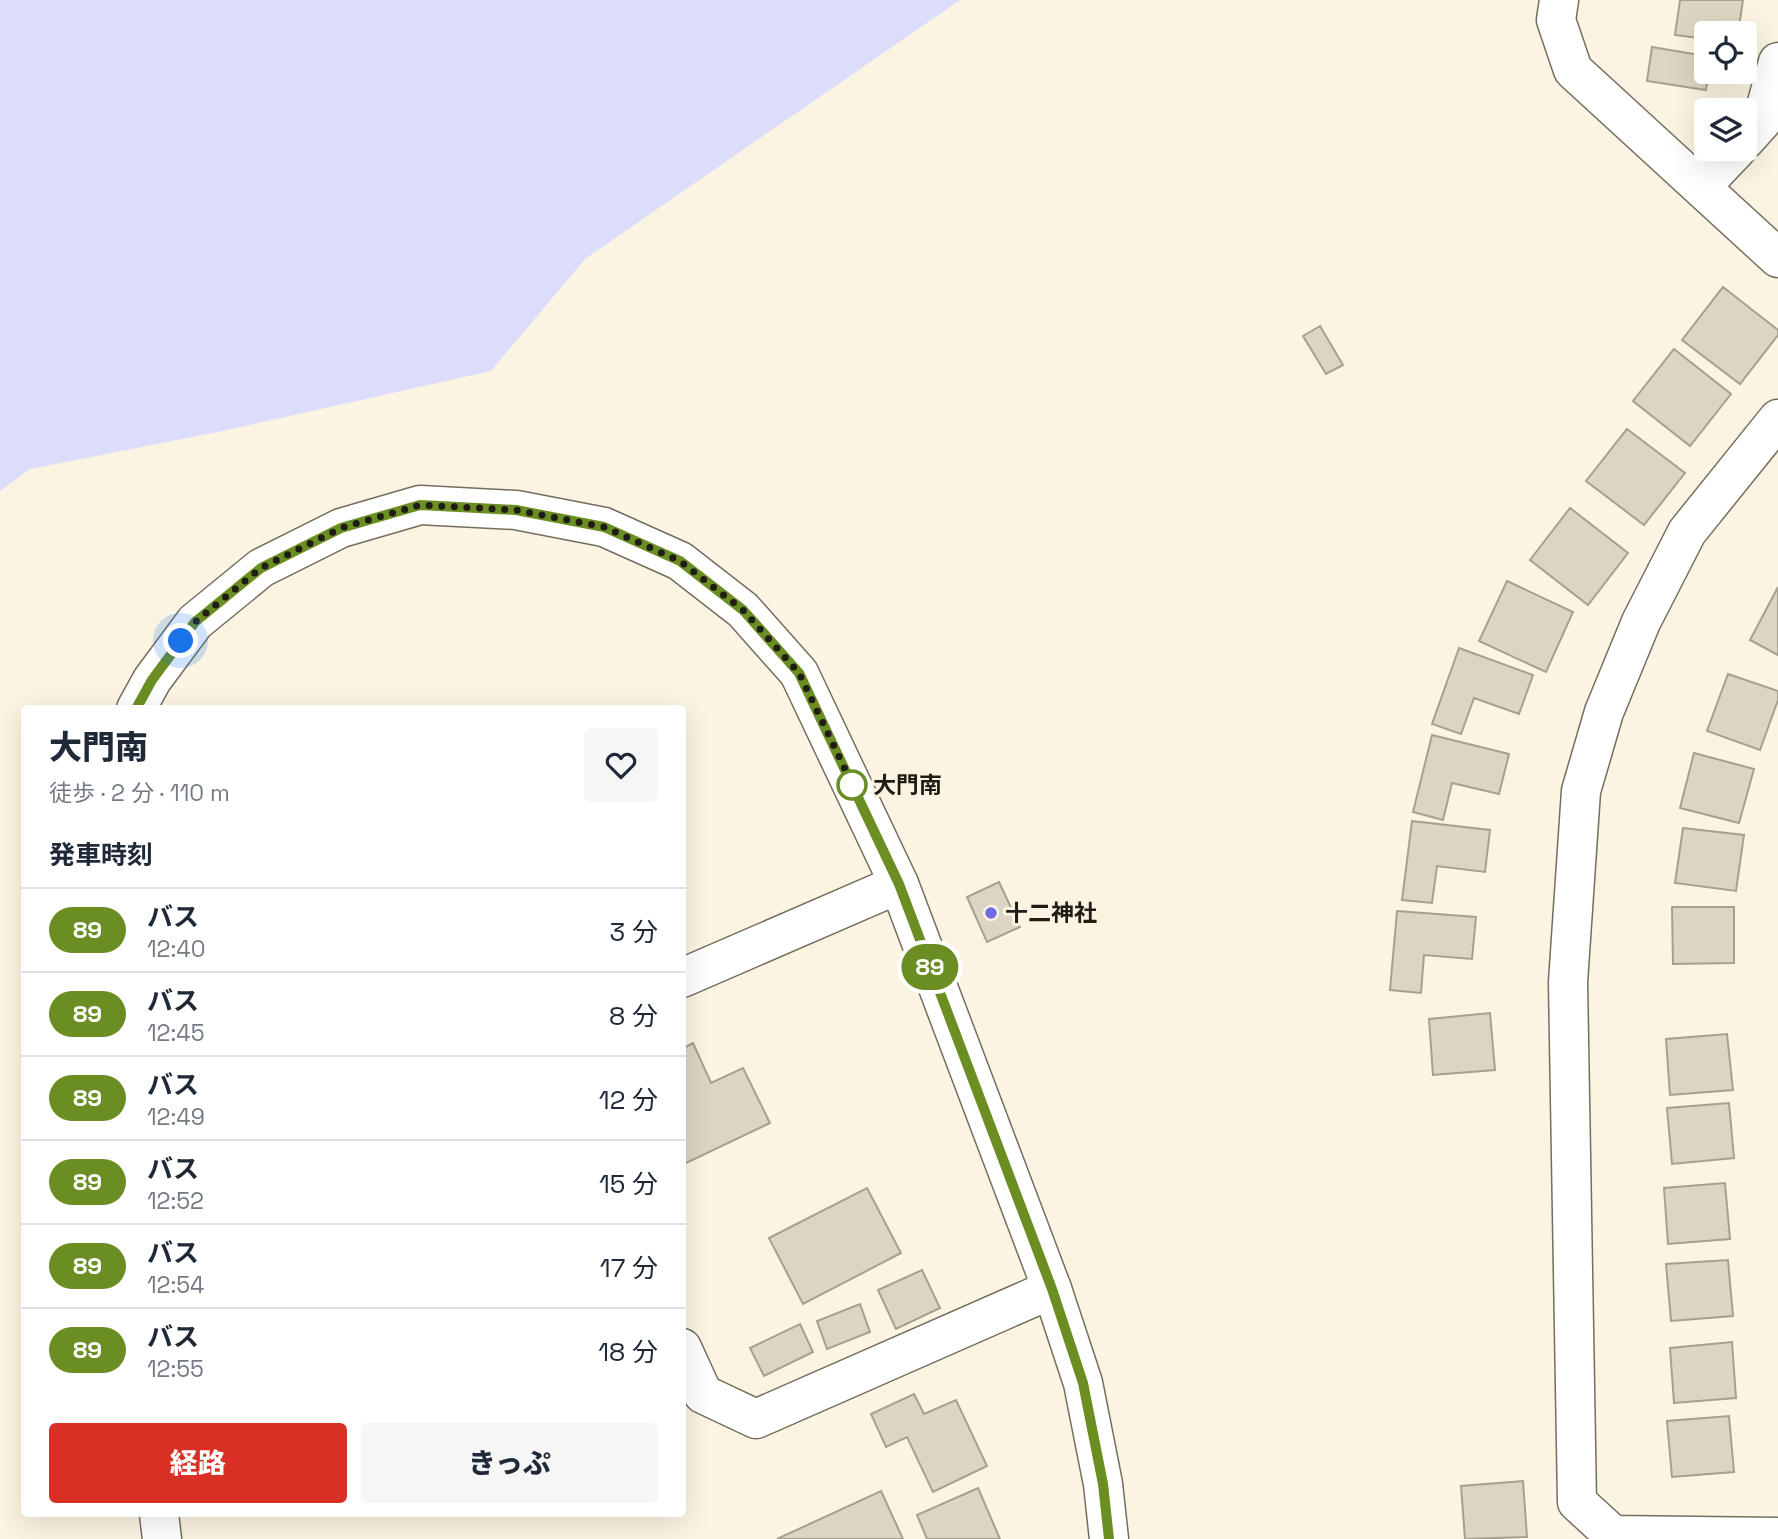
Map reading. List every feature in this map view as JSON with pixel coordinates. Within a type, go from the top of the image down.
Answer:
[{"type":"street","points":[[1559,0],[1556,20],[1573,70],[1778,258]]},
{"type":"street","points":[[1757,127],[1762,121],[1778,62]]},
{"type":"street","points":[[1702,186],[1726,161]]},
{"type":"street","points":[[1778,419],[1687,532],[1641,622],[1604,712],[1581,791],[1568,982],[1577,1502],[1613,1535],[1778,1536]]},
{"type":"street","points":[[138,705],[152,680],[195,622],[261,568],[341,528],[420,505],[516,510],[604,527],[680,561],[743,610],[799,673],[899,884],[1052,1289],[1083,1383],[1103,1484],[1109,1539]]},
{"type":"street","points":[[686,976],[899,884]]},
{"type":"street","points":[[686,1357],[703,1394],[756,1419],[1052,1289]]},
{"type":"street","points":[[159,1517],[162,1539]]},
{"type":"shaded area","points":[[0,0],[960,0],[585,259],[491,371],[218,432],[30,469],[0,491]]},
{"type":"building","points":[[1680,0],[1743,0],[1740,21],[1694,21],[1694,37],[1675,35]]},
{"type":"building","points":[[1652,47],[1694,54],[1694,84],[1707,84],[1706,90],[1647,81]]},
{"type":"building","points":[[1723,287],[1778,330],[1778,335],[1740,384],[1682,340]]},
{"type":"building","points":[[1320,326],[1343,365],[1326,374],[1303,336]]},
{"type":"building","points":[[1674,349],[1731,394],[1690,446],[1633,401]]},
{"type":"building","points":[[1627,429],[1685,473],[1644,525],[1586,481]]},
{"type":"building","points":[[1570,508],[1628,553],[1588,605],[1530,560]]},
{"type":"building","points":[[1507,581],[1573,612],[1546,672],[1479,641]]},
{"type":"building","points":[[1778,587],[1778,655],[1750,640]]},
{"type":"building","points":[[1459,648],[1533,675],[1519,714],[1474,698],[1461,734],[1432,724]]},
{"type":"building","points":[[1728,674],[1778,691],[1778,700],[1760,750],[1707,731]]},
{"type":"building","points":[[1432,735],[1509,754],[1499,794],[1452,783],[1443,820],[1413,812]]},
{"type":"building","points":[[1694,753],[1754,769],[1739,823],[1680,808]]},
{"type":"building","points":[[1412,821],[1490,830],[1485,872],[1437,866],[1432,903],[1402,900]]},
{"type":"building","points":[[1683,828],[1744,835],[1736,891],[1675,883]]},
{"type":"building","points":[[999,882],[1020,927],[987,942],[967,897]]},
{"type":"building","points":[[1672,907],[1734,907],[1734,963],[1673,964]]},
{"type":"building","points":[[1397,911],[1476,917],[1472,959],[1424,955],[1421,993],[1390,990]]},
{"type":"building","points":[[1490,1013],[1495,1070],[1433,1075],[1429,1019]]},
{"type":"building","points":[[1727,1034],[1733,1090],[1670,1095],[1666,1039]]},
{"type":"building","points":[[693,1043],[711,1083],[743,1068],[770,1123],[686,1163],[686,1047]]},
{"type":"building","points":[[1729,1103],[1734,1158],[1672,1164],[1667,1108]]},
{"type":"building","points":[[1725,1183],[1730,1239],[1668,1244],[1664,1188]]},
{"type":"building","points":[[867,1188],[901,1253],[803,1304],[769,1238]]},
{"type":"building","points":[[1728,1260],[1733,1316],[1671,1321],[1666,1264]]},
{"type":"building","points":[[922,1270],[940,1308],[896,1329],[878,1290]]},
{"type":"building","points":[[860,1304],[870,1332],[827,1349],[817,1321]]},
{"type":"building","points":[[800,1324],[813,1352],[764,1376],[750,1348]]},
{"type":"building","points":[[1732,1342],[1736,1398],[1674,1403],[1670,1348]]},
{"type":"building","points":[[914,1394],[924,1414],[956,1400],[987,1466],[933,1492],[907,1437],[886,1447],[871,1414]]},
{"type":"building","points":[[1729,1416],[1734,1472],[1672,1477],[1667,1421]]},
{"type":"building","points":[[1523,1481],[1527,1537],[1465,1539],[1461,1486]]},
{"type":"building","points":[[978,1488],[1000,1539],[927,1539],[917,1515]]},
{"type":"building","points":[[881,1491],[903,1539],[777,1539]]},
{"type":"bus line","name":"89","points":[[138,705],[152,680],[195,622],[261,568],[341,528],[420,505],[516,510],[604,527],[680,561],[743,610],[799,673],[899,884],[1052,1289],[1083,1383],[1103,1484],[1109,1539]]},
{"type":"place","name":"大門南","points":[[852,785]]},
{"type":"place","name":"十二神社","points":[[991,913]]},
{"type":"route","points":[[181,641],[195,622],[261,568],[341,528],[420,505],[516,510],[604,527],[680,561],[743,610],[799,673],[855,790],[852,785]]}]
